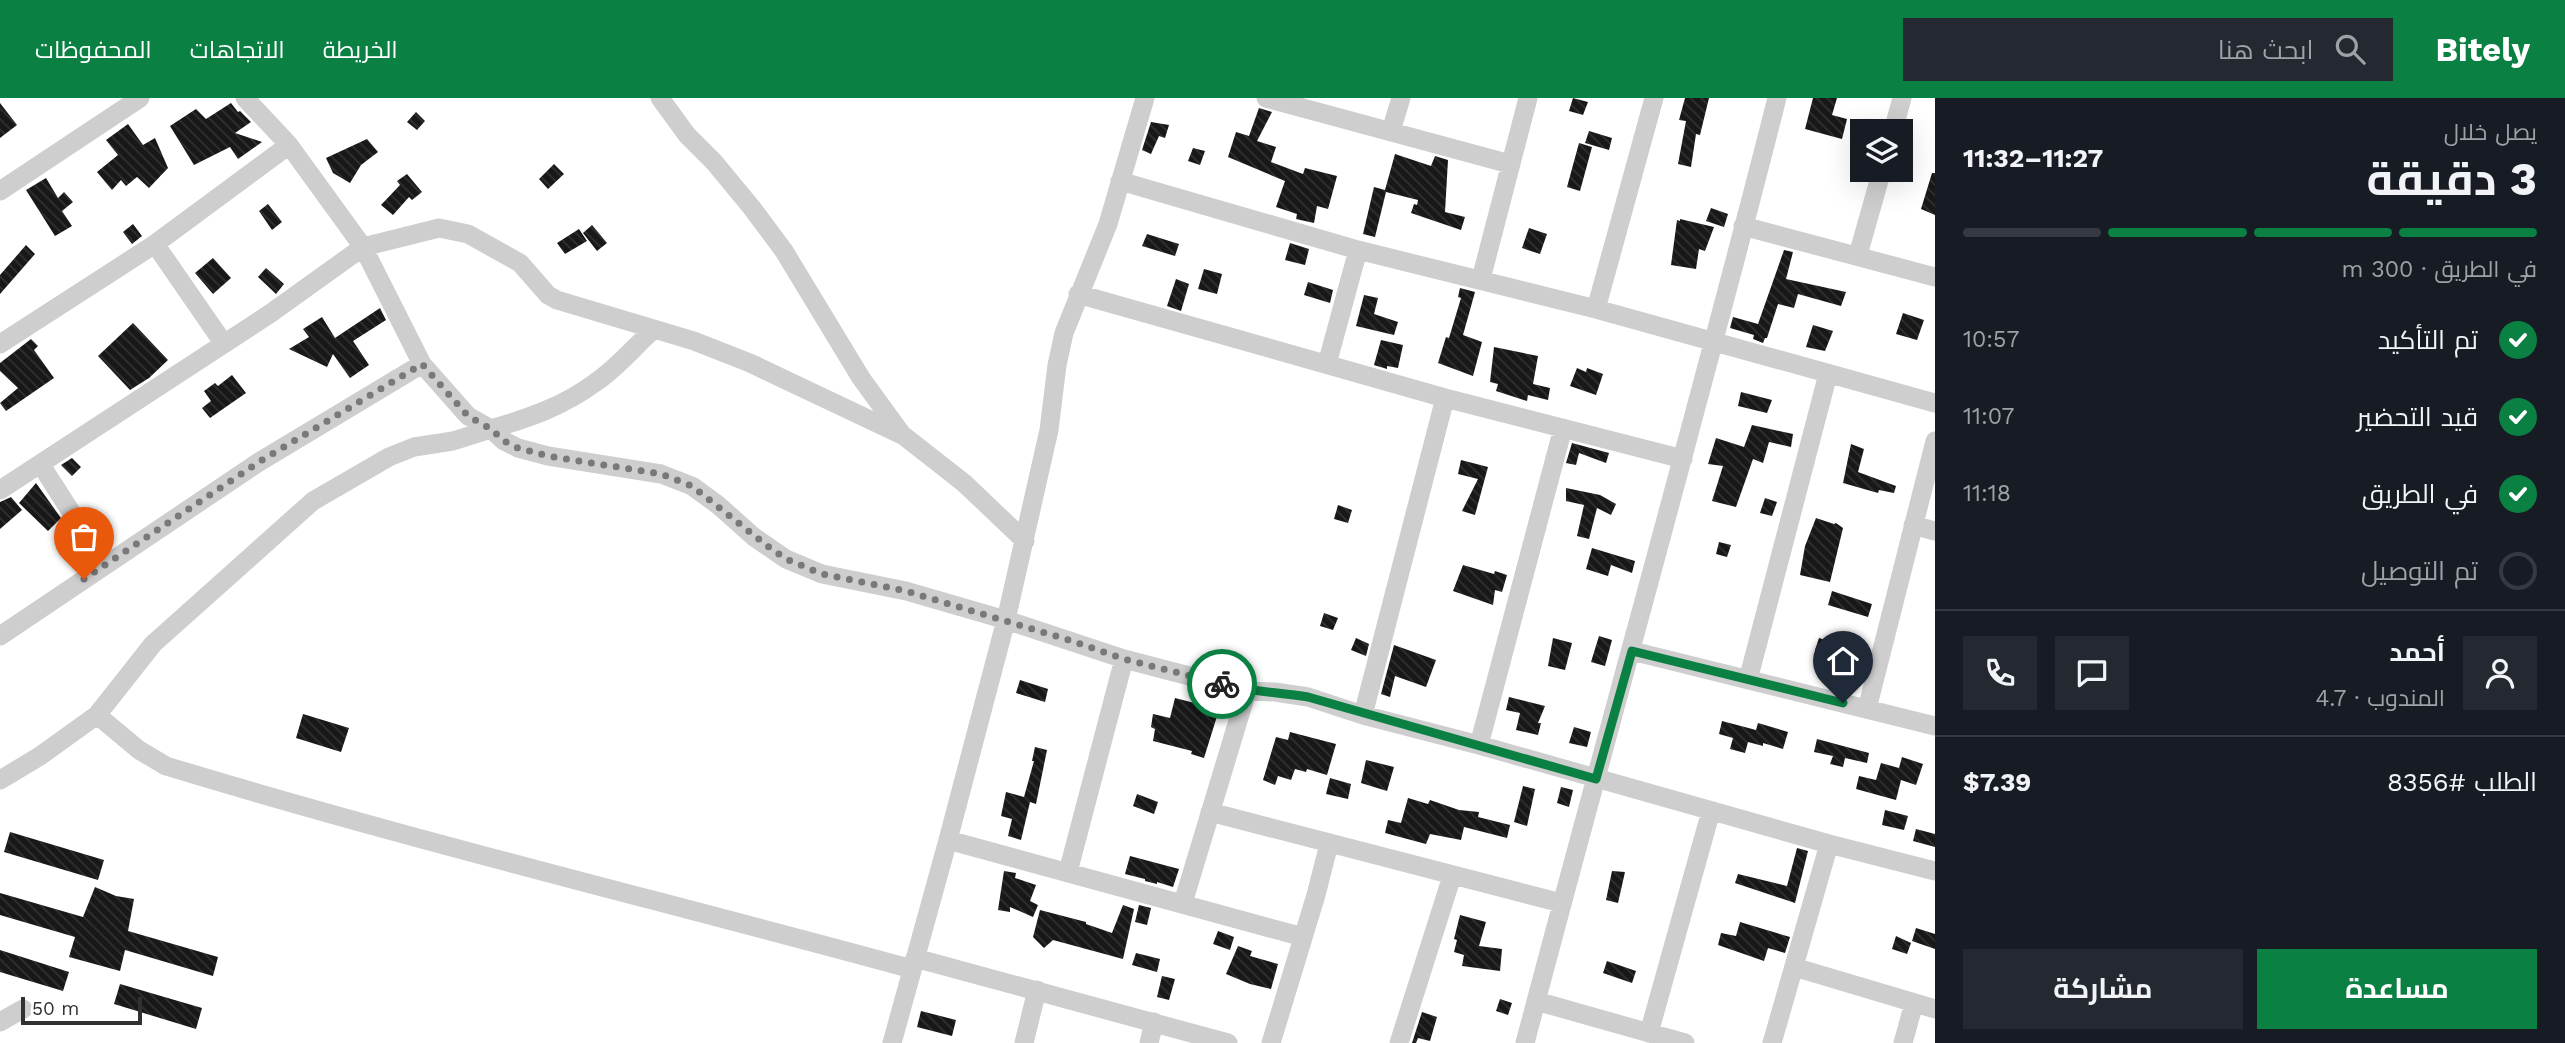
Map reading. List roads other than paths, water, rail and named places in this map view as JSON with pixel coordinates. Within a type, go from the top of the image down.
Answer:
[{"type":"street","points":[[0,191],[140,98]]},
{"type":"street","points":[[245,98],[289,145],[363,247],[422,364],[468,416],[518,448],[548,456],[661,474],[692,486],[754,537],[786,559],[822,574],[906,591],[1124,659],[1247,691],[1308,697],[1363,715],[1935,871]]},
{"type":"street","points":[[660,98],[687,135],[714,162],[784,251],[861,378],[904,436]]},
{"type":"street","points":[[891,1043],[1006,620],[1049,430],[1064,333],[1108,224],[1145,98]]},
{"type":"street","points":[[1391,131],[1401,98]]},
{"type":"street","points":[[1481,279],[1528,98]]},
{"type":"street","points":[[1596,309],[1654,98]]},
{"type":"street","points":[[1525,1043],[1561,903],[1632,651],[1777,98]]},
{"type":"street","points":[[1896,119],[1902,98]]},
{"type":"street","points":[[1274,99],[1510,164]]},
{"type":"street","points":[[0,344],[155,244],[289,145]]},
{"type":"street","points":[[1120,181],[1358,250],[1596,309],[1935,403]]},
{"type":"street","points":[[1858,255],[1879,182]]},
{"type":"street","points":[[1743,226],[1935,277]]},
{"type":"street","points":[[0,491],[224,344],[363,247],[439,228],[468,234],[520,262],[548,295],[557,300],[694,341],[750,363],[904,436],[964,482],[1025,541]]},
{"type":"street","points":[[155,244],[224,344]]},
{"type":"street","points":[[1328,364],[1358,250]]},
{"type":"street","points":[[1078,294],[1445,398],[1683,459]]},
{"type":"street","points":[[0,780],[40,756],[97,715],[153,644],[313,501],[389,457],[414,447],[453,441],[540,414],[597,382],[653,330]]},
{"type":"street","points":[[0,636],[259,462],[422,364]]},
{"type":"street","points":[[1748,680],[1828,374]]},
{"type":"street","points":[[1363,715],[1445,398]]},
{"type":"street","points":[[1479,745],[1563,428]]},
{"type":"street","points":[[1867,709],[1935,441]]},
{"type":"street","points":[[41,465],[105,565]]},
{"type":"street","points":[[1913,525],[1935,531]]},
{"type":"street","points":[[1632,651],[1935,726]]},
{"type":"street","points":[[1068,872],[1124,659]]},
{"type":"street","points":[[1183,903],[1247,691]]},
{"type":"street","points":[[97,715],[139,750],[166,766],[595,887],[779,933],[1037,990],[1228,1043]]},
{"type":"street","points":[[1649,1032],[1712,811]]},
{"type":"street","points":[[1210,812],[1561,903]]},
{"type":"street","points":[[948,840],[1303,937]]},
{"type":"street","points":[[1271,1043],[1329,844]]},
{"type":"street","points":[[1772,1043],[1829,844]]},
{"type":"street","points":[[1399,1043],[1452,876]]},
{"type":"street","points":[[1794,967],[1935,1009]]},
{"type":"street","points":[[1024,1043],[1037,990]]},
{"type":"street","points":[[1536,1001],[1685,1043]]},
{"type":"street","points":[[1903,1043],[1914,1003]]},
{"type":"street","points":[[0,1021],[23,1009]]},
{"type":"street","points":[[1149,1043],[1154,1022]]}]
